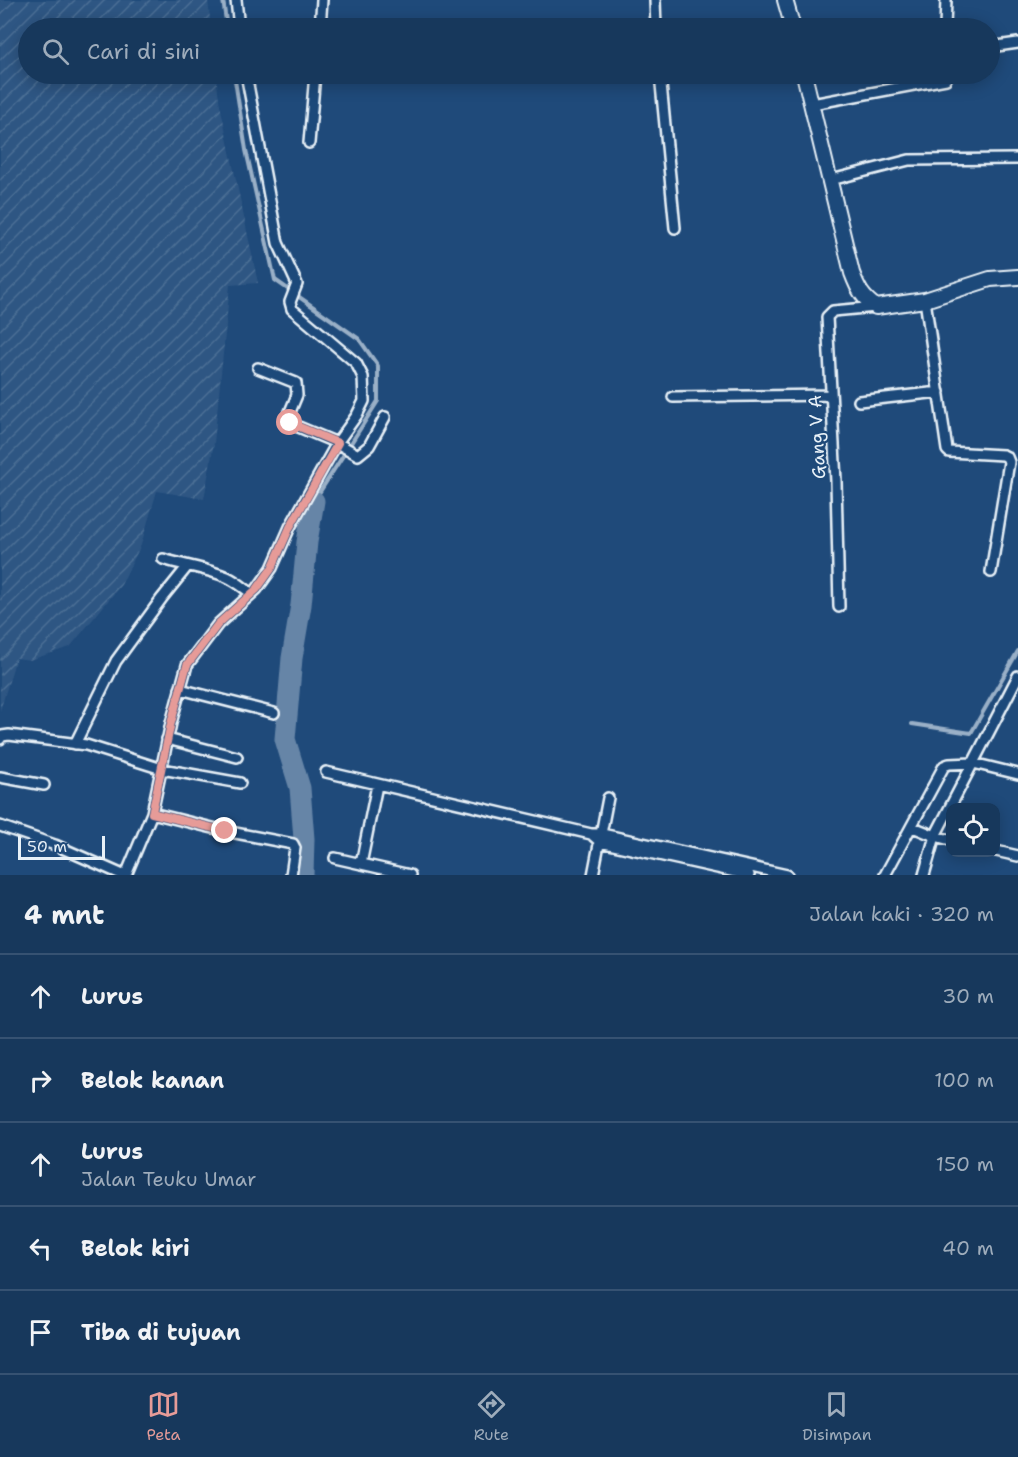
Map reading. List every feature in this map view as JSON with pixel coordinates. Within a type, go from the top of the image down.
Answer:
[{"type":"street","points":[[236,0],[238,18]]},
{"type":"street","points":[[321,18],[322,0]]},
{"type":"street","points":[[655,0],[656,18]]},
{"type":"street","points":[[785,0],[790,18]]},
{"type":"street","points":[[945,18],[946,0]]},
{"type":"street","points":[[1000,46],[1018,43]]},
{"type":"street","points":[[0,826],[56,845],[125,875],[152,813],[167,739],[187,665],[218,624],[254,591],[272,568],[290,527],[364,400],[363,377],[351,357],[295,313],[290,302],[297,284],[278,243],[248,84]]},
{"type":"street","points":[[309,143],[314,84]]},
{"type":"street","points":[[661,84],[675,228]]},
{"type":"street","points":[[807,84],[852,273],[861,294],[876,307],[925,300],[990,279],[1018,277]]},
{"type":"street","points":[[812,104],[929,84]]},
{"type":"street","points":[[831,180],[909,160],[1018,159]]},
{"type":"street","points":[[925,300],[948,451],[1003,455],[1009,462],[991,572]]},
{"type":"street","name":"Gang V A","points":[[839,607],[836,481],[827,316],[833,312],[876,307]]},
{"type":"street","points":[[258,368],[296,383],[297,395],[287,419],[290,423],[339,444],[352,453],[362,454],[385,417]]},
{"type":"street","points":[[859,401],[939,392]]},
{"type":"street","points":[[673,397],[831,395]]},
{"type":"street","points":[[164,559],[230,578],[254,591]]},
{"type":"street","points":[[75,744],[116,661],[187,567]]},
{"type":"street","points":[[924,875],[934,836],[1013,693],[1018,676]]},
{"type":"street","points":[[180,689],[274,713]]},
{"type":"street","points":[[0,739],[2,736],[9,735],[86,745],[162,770],[240,783]]},
{"type":"street","points":[[167,739],[237,757]]},
{"type":"street","points":[[885,875],[944,766],[973,763],[1018,774]]},
{"type":"street","points":[[326,772],[601,838],[713,863],[787,875]]},
{"type":"street","points":[[0,777],[44,785]]},
{"type":"street","points":[[361,864],[377,785]]},
{"type":"street","points":[[593,875],[608,798]]},
{"type":"street","points":[[152,813],[225,831],[294,844],[291,875]]},
{"type":"street","points":[[913,826],[946,839]]},
{"type":"street","points":[[1000,852],[1018,856]]},
{"type":"street","points":[[335,858],[410,875]]},
{"type":"street","points":[[713,863],[749,875]]},
{"type":"shaded area","points":[[0,0],[208,0],[210,18],[18,18],[18,84],[217,84],[258,283],[230,285],[214,443],[204,499],[157,491],[141,545],[121,585],[70,647],[30,660],[16,658],[0,711]]},
{"type":"waterway","points":[[223,0],[226,18]]},
{"type":"waterway","points":[[236,84],[246,150],[275,280],[359,339],[378,366],[378,401],[314,501]]},
{"type":"waterway","points":[[303,875],[304,839],[300,788],[285,739],[292,658],[314,501]]},
{"type":"waterway","points":[[912,724],[971,733],[1018,651]]},
{"type":"route","points":[[225,831],[152,813],[167,739],[187,665],[218,624],[257,589],[272,568],[290,527],[338,443],[290,423]]}]
